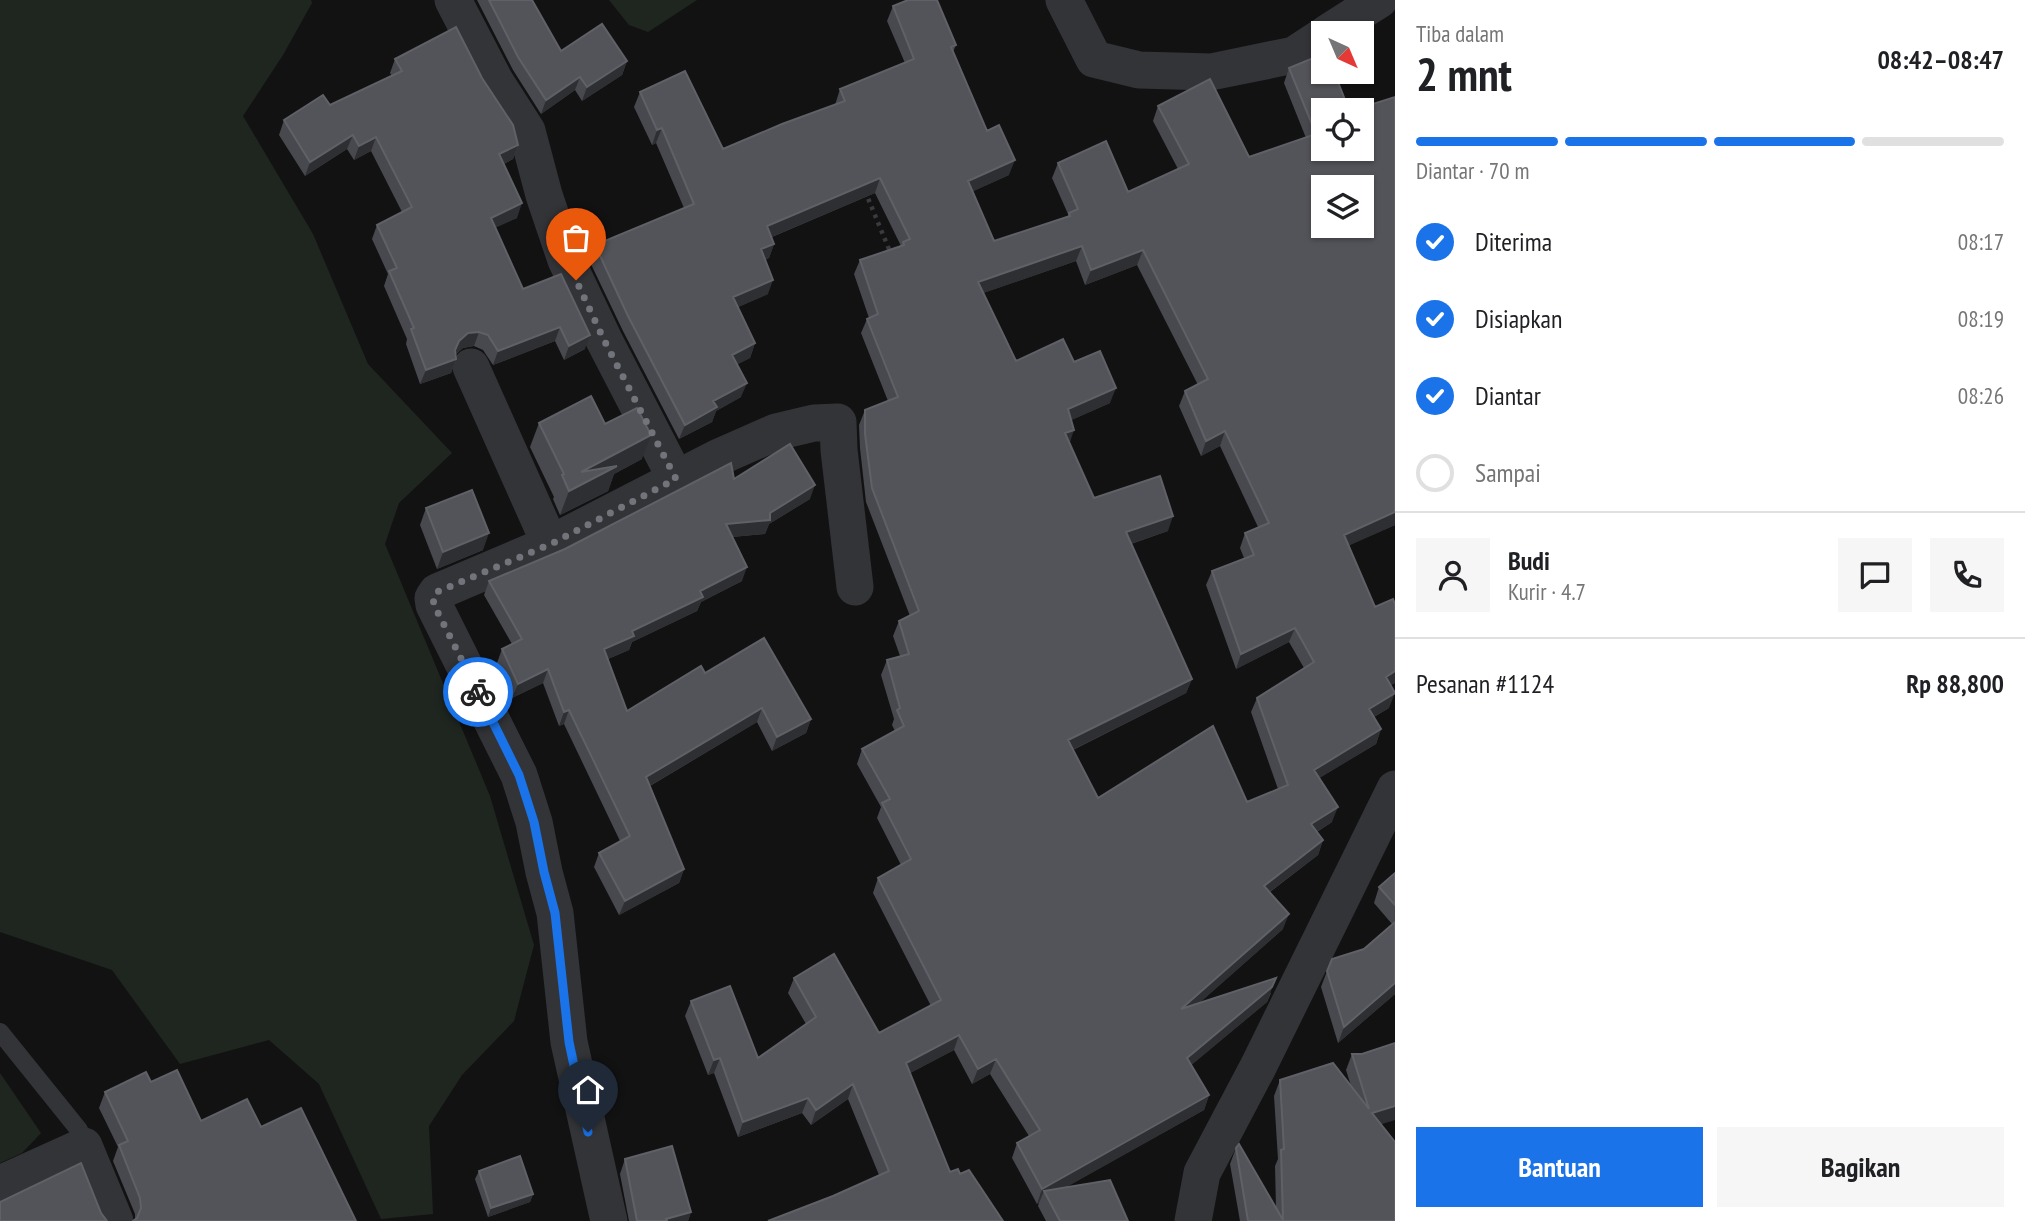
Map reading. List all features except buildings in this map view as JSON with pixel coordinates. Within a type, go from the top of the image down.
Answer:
[{"type":"street","points":[[453,0],[495,81],[527,131],[544,195],[566,260],[676,479]]},
{"type":"street","points":[[1064,0],[1094,59],[1139,70],[1211,72],[1293,55],[1311,43]]},
{"type":"street","points":[[1346,21],[1379,0]]},
{"type":"street","points":[[471,367],[551,544]]},
{"type":"street","points":[[609,1221],[569,1042],[555,913],[534,822],[519,775],[434,605],[433,598],[437,592],[551,544],[717,458],[776,432],[814,423],[838,422],[855,587]]},
{"type":"street","points":[[1193,1221],[1202,1173],[1258,1067],[1395,789]]},
{"type":"street","points":[[0,1184],[85,1146],[115,1221]]},
{"type":"lane","points":[[0,1032],[79,1130],[85,1146]]},
{"type":"path","points":[[860,179],[891,255]]},
{"type":"shaded area","points":[[0,0],[311,0],[312,3],[283,55],[243,116],[313,234],[368,364],[452,453],[399,503],[385,544],[490,796],[534,945],[514,1021],[462,1075],[429,1126],[433,1214],[381,1219],[319,1084],[269,1040],[180,1064],[112,970],[0,932]]},
{"type":"shaded area","points":[[609,0],[697,0],[648,32],[629,25]]},
{"type":"shaded area","points":[[0,1073],[41,1133],[22,1153],[0,1163]]},
{"type":"way so far","points":[[478,692],[434,605],[433,598],[437,592],[551,544],[676,479],[576,280]]},
{"type":"route","points":[[478,692],[519,775],[534,822],[555,913],[569,1042],[588,1132]]}]
